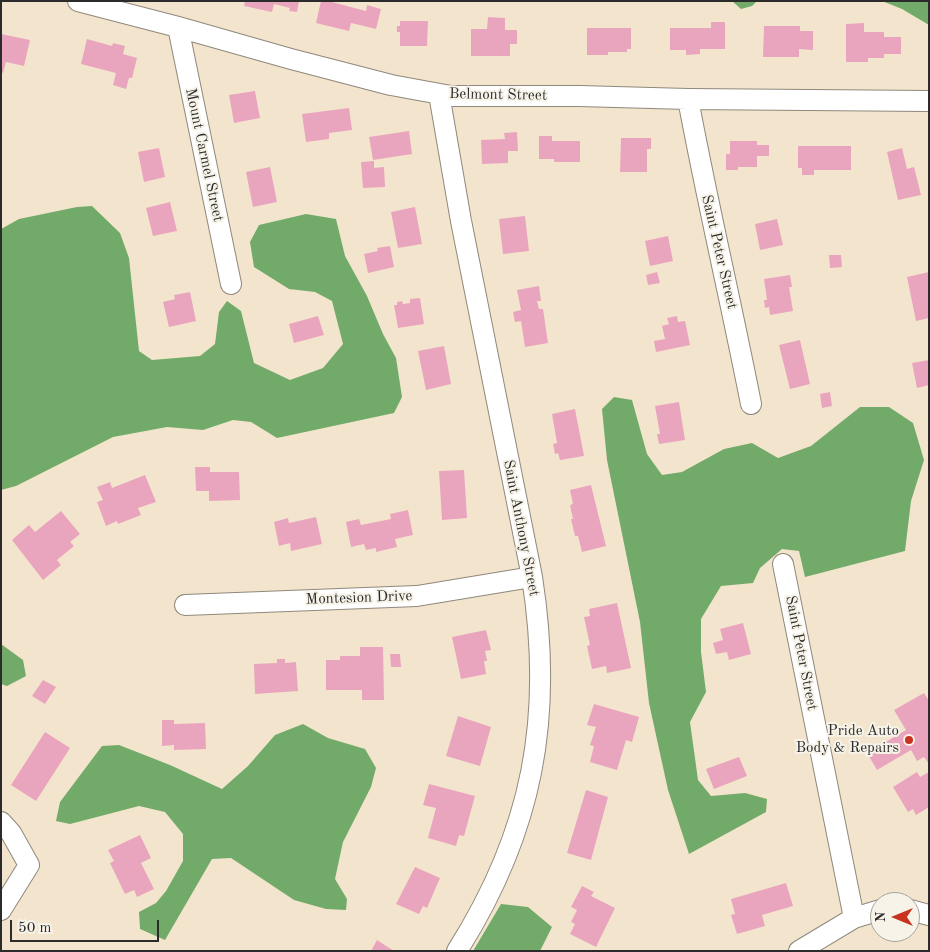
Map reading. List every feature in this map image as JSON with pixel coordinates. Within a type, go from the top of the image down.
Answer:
[{"type":"street","name":"Belmont Street","points":[[83,2],[300,62],[391,85],[452,96],[579,96],[929,102]]},
{"type":"street","name":"Mount Carmel Street","points":[[178,27],[231,284]]},
{"type":"street","name":"Saint Anthony Street","points":[[439,94],[461,221],[532,578],[537,608],[541,658],[540,708],[534,758],[524,806],[508,854],[488,899],[457,951]]},
{"type":"street","name":"Saint Peter Street","points":[[688,99],[704,186],[730,297],[751,404]]},
{"type":"street","name":"Saint Peter Street","points":[[783,564],[854,918]]},
{"type":"street","name":"Montesion Drive","points":[[185,605],[417,596],[532,578]]},
{"type":"street","points":[[1,822],[11,833],[29,865],[1,910]]},
{"type":"street","points":[[799,951],[854,918],[870,913]]},
{"type":"green space","points":[[732,1],[757,1],[752,6],[741,9]]},
{"type":"green space","points":[[882,1],[929,1],[929,25],[902,9]]},
{"type":"green space","points":[[92,206],[120,233],[129,258],[139,351],[152,360],[200,356],[215,344],[219,312],[227,301],[241,311],[254,363],[290,380],[323,368],[343,344],[332,301],[315,292],[289,289],[254,267],[250,242],[259,225],[306,214],[336,219],[345,256],[367,296],[383,334],[396,358],[402,397],[394,413],[277,438],[251,422],[233,420],[203,430],[167,427],[113,437],[16,486],[1,490],[1,229],[19,219],[77,207]]},
{"type":"green space","points":[[614,397],[632,400],[647,454],[662,475],[682,472],[724,449],[752,443],[778,458],[811,446],[860,407],[889,407],[913,423],[924,460],[911,501],[905,551],[805,577],[799,551],[782,549],[760,568],[753,583],[721,586],[701,619],[701,652],[706,692],[690,722],[698,780],[711,796],[745,793],[767,799],[766,812],[689,854],[668,790],[649,703],[640,622],[607,460],[602,409]]},
{"type":"green space","points":[[1,644],[23,660],[26,676],[7,686],[1,684]]},
{"type":"green space","points":[[303,724],[328,738],[365,749],[376,768],[371,787],[343,842],[335,879],[347,899],[346,910],[326,909],[294,900],[231,858],[212,859],[165,940],[140,929],[139,912],[156,903],[166,891],[183,861],[183,834],[165,812],[139,806],[70,824],[56,821],[60,802],[102,746],[119,745],[170,765],[222,789],[248,766],[275,735]]},
{"type":"green space","points":[[501,904],[528,907],[552,927],[540,951],[473,951]]},
{"type":"building","points":[[245,1],[299,1],[297,12],[289,11],[290,8],[274,4],[272,12],[244,6]]},
{"type":"building","points":[[321,1],[328,1],[366,11],[367,5],[381,9],[376,29],[351,23],[349,31],[316,23]]},
{"type":"building","points":[[488,17],[505,18],[505,30],[517,30],[517,44],[510,44],[510,56],[471,56],[471,29],[487,29]]},
{"type":"building","points":[[400,21],[428,21],[427,46],[400,46],[400,32],[397,32],[397,26],[400,26]]},
{"type":"building","points":[[711,22],[725,22],[725,49],[700,49],[700,54],[686,55],[686,50],[670,50],[670,28],[711,28]]},
{"type":"building","points":[[864,23],[864,32],[884,32],[884,37],[901,37],[901,54],[884,54],[884,58],[868,58],[868,62],[846,62],[846,24]]},
{"type":"building","points":[[764,26],[800,26],[800,31],[813,31],[813,50],[799,49],[799,57],[763,57]]},
{"type":"building","points":[[587,28],[631,28],[631,49],[627,49],[627,52],[608,52],[608,55],[587,55]]},
{"type":"building","points":[[1,34],[30,40],[24,66],[6,62],[3,73],[1,72]]},
{"type":"building","points":[[87,39],[112,46],[113,43],[125,46],[123,54],[137,58],[132,78],[129,78],[126,89],[113,85],[116,73],[81,64]]},
{"type":"building","points":[[255,91],[260,118],[234,123],[229,95]]},
{"type":"building","points":[[349,108],[352,130],[329,133],[329,139],[306,142],[302,114]]},
{"type":"building","points":[[409,131],[412,154],[373,160],[369,137]]},
{"type":"building","points":[[517,132],[518,151],[508,151],[508,163],[482,164],[481,140],[505,139],[504,133]]},
{"type":"building","points":[[539,136],[552,136],[552,141],[580,141],[580,162],[554,162],[554,159],[539,159]]},
{"type":"building","points":[[621,138],[651,138],[651,149],[647,149],[647,172],[620,172]]},
{"type":"building","points":[[730,141],[757,141],[757,145],[769,145],[769,156],[757,156],[757,167],[738,167],[738,170],[726,170],[726,154],[730,154]]},
{"type":"building","points":[[798,146],[851,146],[851,170],[814,170],[814,175],[802,175],[802,168],[798,168]]},
{"type":"building","points":[[159,148],[165,177],[144,182],[138,152]]},
{"type":"building","points":[[902,148],[907,169],[914,167],[921,195],[898,200],[887,152]]},
{"type":"building","points":[[374,161],[374,168],[384,167],[385,187],[363,188],[361,162]]},
{"type":"building","points":[[270,167],[277,202],[253,207],[246,172]]},
{"type":"building","points":[[170,202],[177,231],[153,236],[146,208]]},
{"type":"building","points":[[415,207],[422,244],[398,248],[391,212]]},
{"type":"building","points":[[525,216],[529,251],[503,254],[499,219]]},
{"type":"building","points":[[777,219],[783,245],[760,250],[755,224]]},
{"type":"building","points":[[668,236],[673,261],[650,266],[645,241]]},
{"type":"building","points":[[390,246],[394,267],[368,273],[364,254],[378,251],[377,248]]},
{"type":"building","points":[[829,255],[841,255],[842,267],[830,268]]},
{"type":"building","points":[[657,272],[660,283],[648,285],[646,275]]},
{"type":"building","points":[[929,272],[929,318],[916,321],[907,277]]},
{"type":"building","points":[[790,275],[792,287],[789,287],[793,311],[770,315],[769,307],[765,308],[764,300],[767,300],[764,279]]},
{"type":"building","points":[[539,286],[541,301],[537,301],[539,309],[543,309],[548,343],[525,347],[521,321],[515,322],[513,312],[521,310],[517,290]]},
{"type":"building","points":[[190,292],[196,321],[169,327],[163,302],[175,299],[174,295]]},
{"type":"building","points":[[420,298],[424,324],[398,328],[394,305],[402,301],[403,304],[410,303],[410,299]]},
{"type":"building","points":[[318,316],[324,335],[294,343],[289,324]]},
{"type":"building","points":[[677,316],[678,322],[685,321],[690,345],[656,352],[654,341],[665,339],[662,326],[669,324],[667,318]]},
{"type":"building","points":[[800,340],[810,384],[790,389],[779,345]]},
{"type":"building","points":[[444,346],[451,384],[426,390],[418,351]]},
{"type":"building","points":[[929,360],[929,385],[917,388],[912,363]]},
{"type":"building","points":[[830,392],[832,406],[822,408],[820,394]]},
{"type":"building","points":[[679,402],[685,440],[659,444],[657,434],[660,434],[655,406]]},
{"type":"building","points":[[575,409],[584,456],[560,460],[558,453],[555,454],[553,444],[557,443],[552,414]]},
{"type":"building","points":[[195,467],[210,467],[210,472],[239,472],[240,500],[209,501],[209,491],[196,491]]},
{"type":"building","points":[[464,470],[467,518],[442,520],[439,471]]},
{"type":"building","points":[[145,475],[156,502],[138,508],[141,515],[118,524],[117,521],[106,526],[97,502],[103,500],[97,487],[110,482],[112,488]]},
{"type":"building","points":[[591,485],[606,546],[582,552],[578,536],[575,536],[571,519],[573,519],[570,505],[573,504],[570,490]]},
{"type":"building","points":[[408,510],[413,535],[395,539],[397,547],[376,552],[376,548],[366,550],[364,544],[351,547],[346,522],[359,519],[361,525],[391,519],[390,514]]},
{"type":"building","points":[[61,511],[80,534],[70,542],[74,546],[57,560],[61,565],[43,580],[12,540],[29,525],[35,532]]},
{"type":"building","points":[[316,517],[322,544],[291,551],[290,543],[279,546],[274,522],[288,518],[289,523]]},
{"type":"building","points":[[617,603],[631,668],[607,673],[606,666],[592,669],[587,646],[590,645],[584,617],[590,616],[589,609]]},
{"type":"building","points":[[743,623],[751,654],[729,660],[727,652],[716,654],[713,643],[723,640],[720,629]]},
{"type":"building","points":[[486,630],[491,650],[485,651],[487,661],[484,661],[486,674],[461,679],[452,637]]},
{"type":"building","points":[[360,647],[383,647],[384,700],[362,700],[362,690],[326,690],[326,660],[340,660],[340,656],[360,656]]},
{"type":"building","points":[[390,654],[400,654],[401,667],[391,667]]},
{"type":"building","points":[[277,659],[285,659],[285,663],[296,662],[298,691],[255,694],[254,664],[277,663]]},
{"type":"building","points":[[43,680],[56,687],[45,704],[32,696]]},
{"type":"building","name":"Pride Auto Body & Repairs","points":[[924,693],[929,701],[929,764],[924,757],[917,761],[911,750],[877,770],[867,753],[906,730],[894,710]]},
{"type":"building","points":[[594,704],[639,717],[632,742],[626,740],[617,770],[590,762],[594,746],[590,745],[596,727],[587,725]]},
{"type":"building","points":[[458,716],[491,727],[480,766],[446,756]]},
{"type":"building","points":[[162,720],[174,720],[174,724],[205,723],[206,749],[174,750],[174,745],[162,746]]},
{"type":"building","points":[[45,732],[70,748],[36,801],[11,785]]},
{"type":"building","points":[[739,757],[747,776],[714,789],[706,769]]},
{"type":"building","name":"Pride Auto Body & Repairs","points":[[917,772],[920,777],[929,772],[929,807],[916,815],[913,809],[908,812],[893,787]]},
{"type":"building","points":[[429,784],[475,796],[464,836],[459,835],[456,846],[428,838],[436,808],[423,805]]},
{"type":"building","points":[[586,790],[608,797],[591,860],[567,853]]},
{"type":"building","points":[[140,835],[151,858],[141,863],[154,889],[137,897],[134,890],[125,894],[110,863],[114,861],[108,850]]},
{"type":"building","points":[[415,867],[440,878],[427,908],[423,906],[419,914],[396,904]]},
{"type":"building","points":[[786,883],[793,906],[762,915],[765,926],[737,934],[731,915],[735,914],[731,899]]},
{"type":"building","points":[[582,886],[594,892],[591,896],[615,908],[596,947],[570,934],[575,924],[571,922],[577,910],[571,907]]},
{"type":"building","points":[[377,940],[394,951],[371,951]]},
{"type":"place","name":"Pride Auto Body & Repairs","points":[[909,740]]}]
